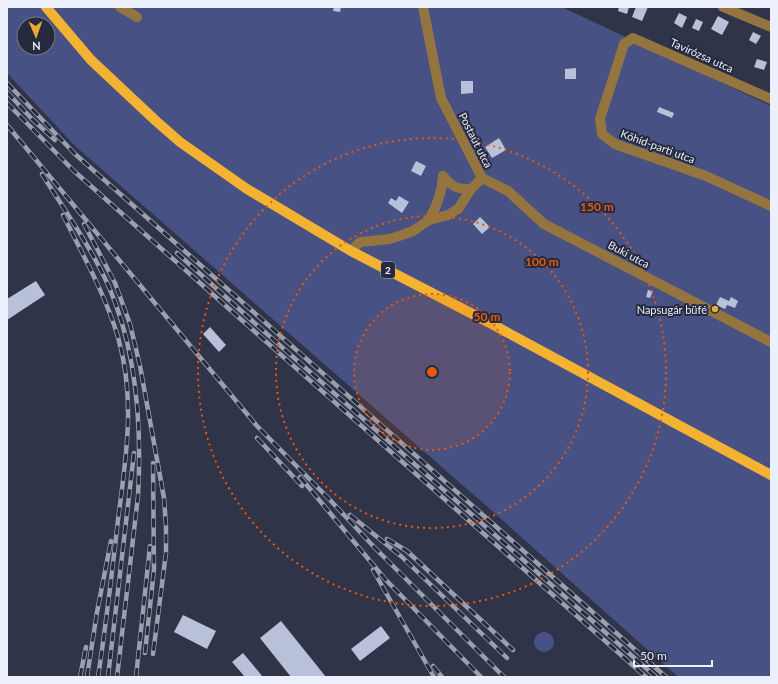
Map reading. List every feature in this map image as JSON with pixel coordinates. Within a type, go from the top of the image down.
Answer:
[{"type":"main road","name":"2","points":[[46,7],[91,60],[140,107],[180,142],[247,189],[351,251],[488,322],[771,475]]},
{"type":"street","points":[[120,7],[137,17]]},
{"type":"street","name":"Postaút utca","points":[[351,251],[360,242],[390,239],[402,236],[413,231],[429,220],[448,215],[458,209],[471,189],[482,178],[441,98],[422,7]]},
{"type":"street","points":[[724,7],[771,27]]},
{"type":"street","name":"Tavirózsa utca","points":[[624,44],[633,38],[771,99]]},
{"type":"street","name":"Kőhíd-parti utca","points":[[624,44],[600,119],[602,134],[615,144],[706,176],[771,206]]},
{"type":"street","points":[[429,220],[437,206],[442,190],[443,176],[456,188],[464,190],[471,189]]},
{"type":"street","name":"Buki utca","points":[[482,178],[508,191],[544,224],[771,342]]},
{"type":"shaded area","points":[[7,7],[562,7],[771,106],[771,677],[678,677],[491,510],[75,146],[7,73]]},
{"type":"shaded area","points":[[540,632],[548,632],[554,638],[554,646],[548,652],[540,652],[534,646],[534,638]]},
{"type":"building","points":[[334,7],[341,7],[340,12],[333,11]]},
{"type":"building","points":[[619,7],[629,7],[627,14],[618,11]]},
{"type":"building","points":[[636,7],[648,7],[642,21],[632,17]]},
{"type":"building","points":[[679,13],[687,17],[682,28],[674,23]]},
{"type":"building","points":[[718,16],[729,22],[722,35],[711,29]]},
{"type":"building","points":[[696,19],[703,22],[699,31],[692,28]]},
{"type":"building","points":[[753,32],[761,36],[756,44],[749,40]]},
{"type":"building","points":[[757,59],[767,62],[764,70],[754,67]]},
{"type":"building","points":[[576,68],[576,79],[565,79],[565,69]]},
{"type":"building","points":[[461,81],[473,81],[473,93],[461,94]]},
{"type":"building","points":[[659,107],[674,113],[672,118],[657,112]]},
{"type":"building","points":[[499,138],[506,150],[492,158],[485,147]]},
{"type":"building","points":[[416,161],[426,166],[421,176],[411,171]]},
{"type":"building","points":[[399,196],[409,202],[402,213],[388,203],[391,198],[396,201]]},
{"type":"building","points":[[480,217],[490,227],[482,234],[473,224]]},
{"type":"building","points":[[36,281],[45,295],[7,320],[7,299]]},
{"type":"building","points":[[648,290],[653,291],[650,298],[646,297]]},
{"type":"building","points":[[720,297],[729,301],[731,297],[738,301],[735,308],[727,305],[725,309],[716,305]]},
{"type":"building","points":[[210,327],[226,345],[219,352],[203,334]]},
{"type":"building","points":[[183,615],[216,631],[207,649],[174,632]]},
{"type":"building","points":[[281,621],[326,677],[291,677],[260,638]]},
{"type":"building","points":[[381,626],[390,638],[360,661],[351,649]]},
{"type":"building","points":[[243,653],[263,677],[245,677],[232,662]]},
{"type":"railway","points":[[7,83],[75,154],[666,677]]},
{"type":"railway","points":[[7,92],[31,118],[55,140]]},
{"type":"railway","points":[[7,103],[74,171],[646,677]]},
{"type":"railway","points":[[7,125],[257,426],[375,548],[504,677]]},
{"type":"railway","points":[[42,174],[86,243],[109,287],[126,337],[136,389],[139,443],[138,496],[117,677]]},
{"type":"railway","points":[[63,215],[107,305],[118,337],[127,384],[128,428],[124,473],[98,677]]},
{"type":"railway","points":[[84,224],[115,283],[130,324],[140,366],[164,498],[166,553],[153,654]]},
{"type":"railway","points":[[177,253],[656,677]]},
{"type":"railway","points":[[257,438],[302,486]]},
{"type":"railway","points":[[108,677],[134,453]]},
{"type":"railway","points":[[145,653],[154,569],[153,463]]},
{"type":"railway","points":[[300,477],[385,579],[481,677]]},
{"type":"railway","points":[[350,515],[402,557],[507,658]]},
{"type":"railway","points":[[387,539],[407,551],[513,650]]},
{"type":"railway","points":[[87,677],[97,612],[111,541]]},
{"type":"railway","points":[[136,677],[150,546]]},
{"type":"railway","points":[[373,570],[434,677]]},
{"type":"railway","points":[[80,677],[86,647]]},
{"type":"railway","points":[[433,666],[442,677]]},
{"type":"place","name":"Napsugár büfé","points":[[715,309]]}]
